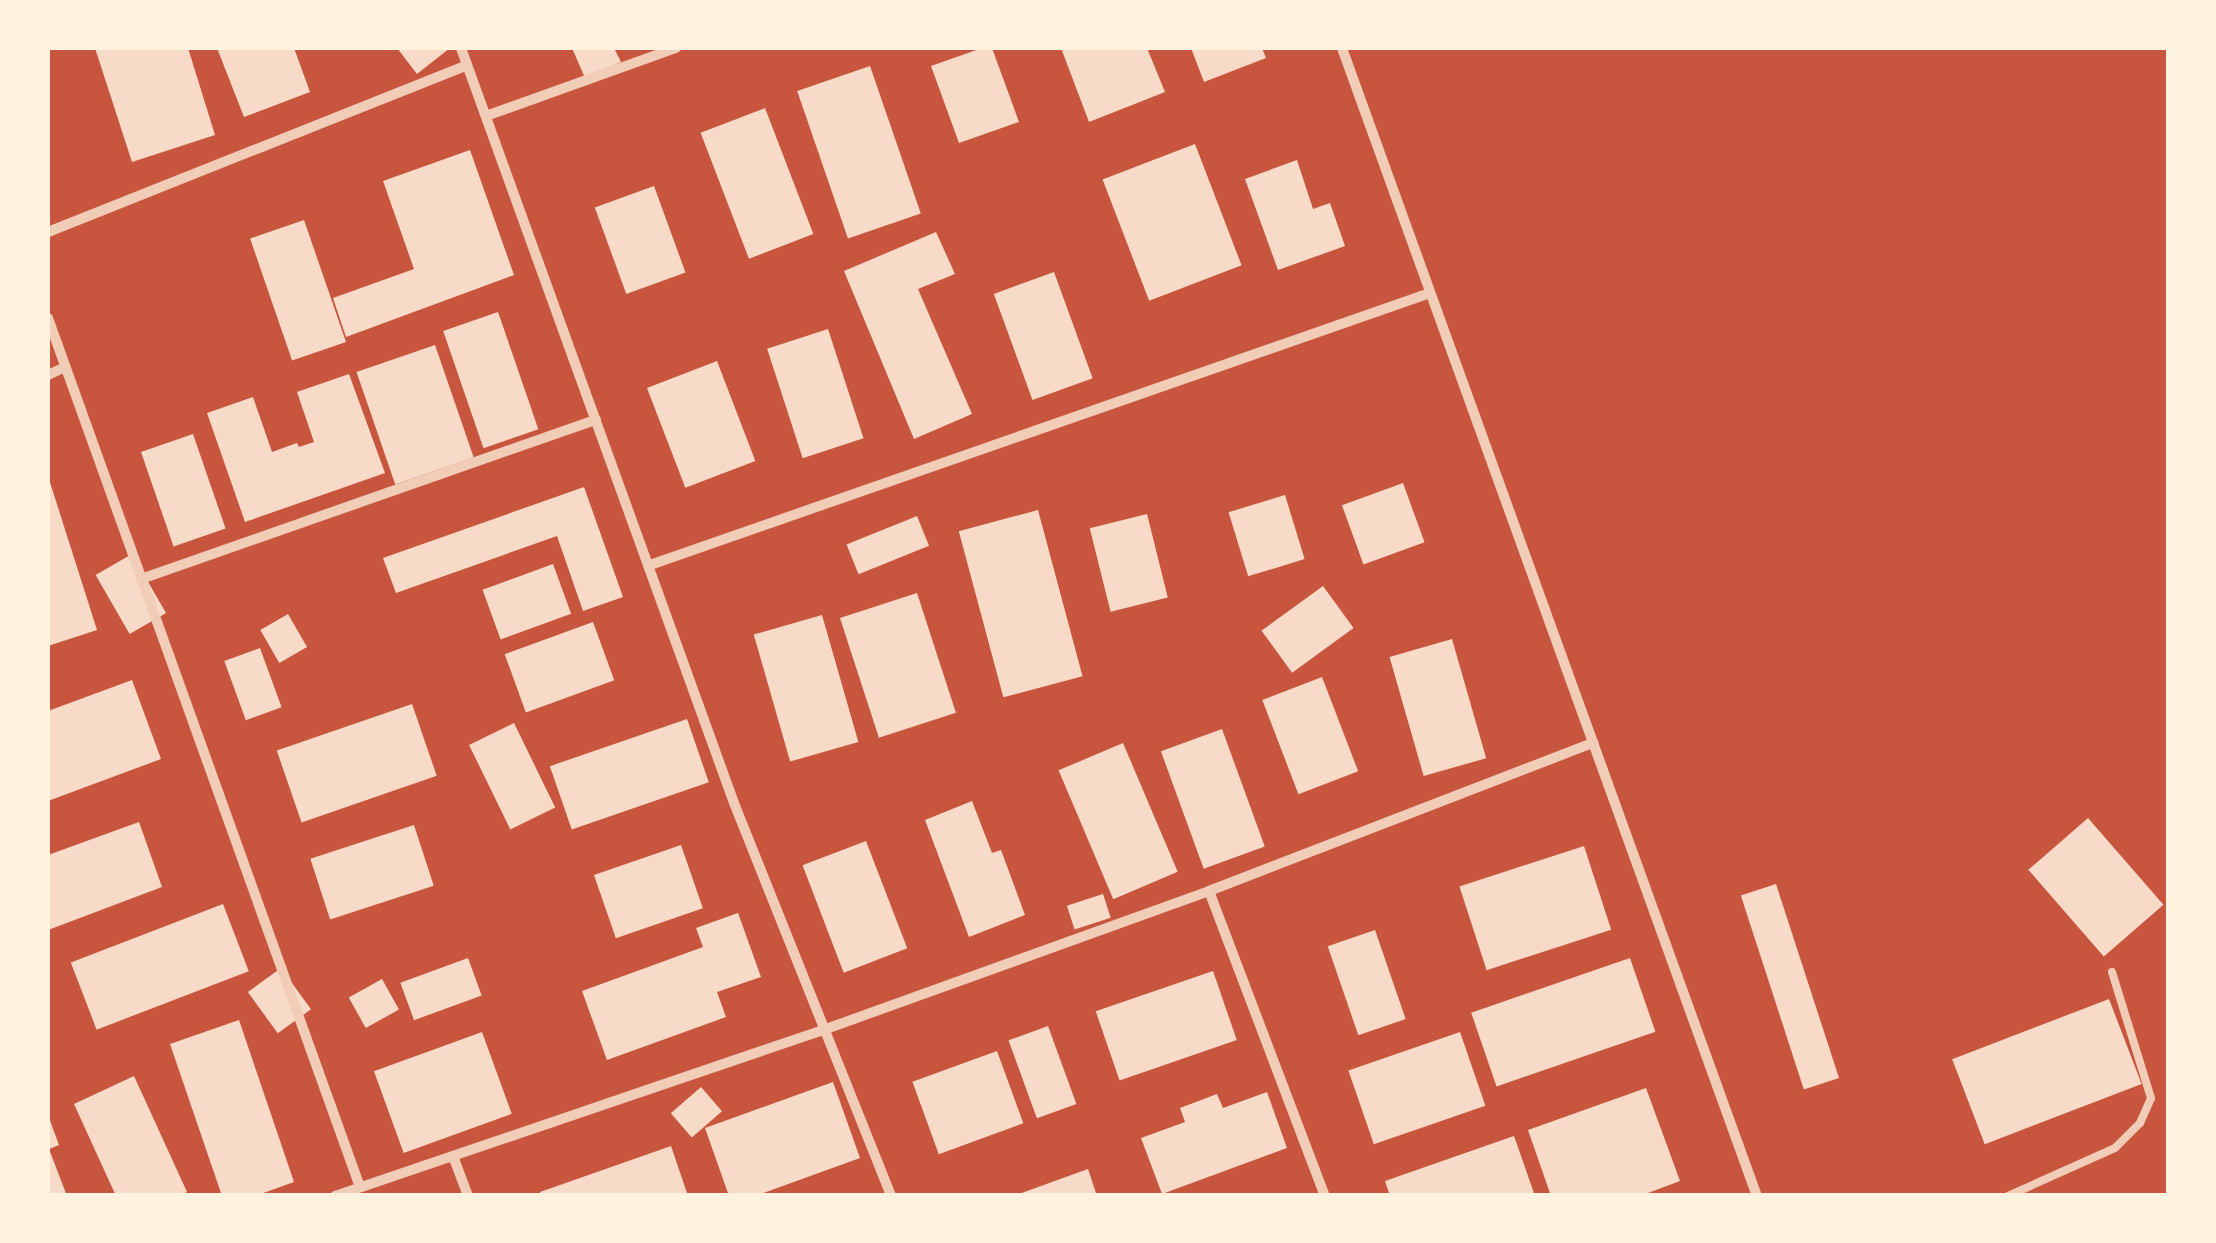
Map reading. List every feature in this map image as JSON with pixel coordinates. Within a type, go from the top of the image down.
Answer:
[{"type":"street","points":[[462,48],[734,804],[891,1196]]},
{"type":"street","points":[[486,116],[676,48]]},
{"type":"street","points":[[1342,48],[1758,1196]]},
{"type":"street","points":[[48,232],[467,65]]},
{"type":"street","points":[[650,566],[1430,292]]},
{"type":"street","points":[[48,318],[360,1187]]},
{"type":"street","points":[[48,374],[65,367]]},
{"type":"street","points":[[140,580],[596,420]]},
{"type":"street","points":[[335,1196],[826,1029],[1209,891],[1593,743]]},
{"type":"street","points":[[1209,891],[1325,1196]]},
{"type":"street","points":[[454,1156],[468,1196]]},
{"type":"lane","points":[[2008,1196],[2115,1148],[2146,1110],[2151,1098],[2112,972]]},
{"type":"building","points":[[95,48],[188,48],[215,135],[132,162]]},
{"type":"building","points":[[217,48],[294,48],[310,92],[244,117]]},
{"type":"building","points":[[397,48],[450,48],[417,74]]},
{"type":"building","points":[[572,48],[614,48],[621,62],[585,78]]},
{"type":"building","points":[[992,48],[1019,122],[959,143],[931,66]]},
{"type":"building","points":[[1061,48],[1147,48],[1165,92],[1089,122]]},
{"type":"building","points":[[1191,48],[1262,48],[1266,58],[1204,82]]},
{"type":"building","points":[[870,66],[921,214],[848,239],[797,91]]},
{"type":"building","points":[[765,108],[813,234],[749,259],[701,133]]},
{"type":"building","points":[[1195,144],[1242,265],[1149,301],[1103,179]]},
{"type":"building","points":[[470,150],[514,275],[346,337],[333,298],[414,269],[383,181]]},
{"type":"building","points":[[1297,160],[1313,209],[1330,203],[1345,246],[1278,270],[1245,179]]},
{"type":"building","points":[[654,186],[685,272],[626,294],[595,208]]},
{"type":"building","points":[[304,220],[346,342],[292,361],[250,239]]},
{"type":"building","points":[[936,232],[955,274],[918,289],[972,414],[914,439],[844,271]]},
{"type":"building","points":[[1054,272],[1093,378],[1033,400],[994,294]]},
{"type":"building","points":[[498,312],[538,429],[484,448],[443,331]]},
{"type":"building","points":[[828,329],[864,438],[803,458],[767,349]]},
{"type":"building","points":[[435,345],[474,458],[395,485],[357,372]]},
{"type":"building","points":[[717,361],[755,461],[685,488],[647,388]]},
{"type":"building","points":[[349,374],[385,473],[245,522],[207,413],[253,397],[272,452],[297,443],[299,447],[314,442],[297,392]]},
{"type":"building","points":[[193,434],[226,529],[174,546],[141,452]]},
{"type":"building","points":[[48,476],[97,630],[48,646]]},
{"type":"building","points":[[1403,483],[1425,542],[1363,564],[1342,505]]},
{"type":"building","points":[[584,487],[623,597],[583,611],[557,536],[396,593],[383,558]]},
{"type":"building","points":[[1285,495],[1305,559],[1248,576],[1229,512]]},
{"type":"building","points":[[1038,510],[1083,676],[1003,697],[959,531]]},
{"type":"building","points":[[1147,514],[1168,597],[1111,612],[1090,528]]},
{"type":"building","points":[[917,516],[929,546],[859,574],[847,544]]},
{"type":"building","points":[[132,554],[166,613],[130,634],[96,575]]},
{"type":"building","points":[[553,564],[571,614],[501,639],[483,590]]},
{"type":"building","points":[[1323,586],[1354,628],[1292,673],[1262,631]]},
{"type":"building","points":[[917,593],[956,713],[879,738],[840,618]]},
{"type":"building","points":[[288,614],[307,647],[279,663],[260,630]]},
{"type":"building","points":[[822,615],[858,742],[790,761],[754,635]]},
{"type":"building","points":[[593,622],[614,680],[526,712],[505,654]]},
{"type":"building","points":[[1452,639],[1486,758],[1424,776],[1390,657]]},
{"type":"building","points":[[260,648],[282,707],[246,720],[224,661]]},
{"type":"building","points":[[1322,677],[1358,771],[1298,794],[1262,700]]},
{"type":"building","points":[[132,680],[161,759],[48,801],[48,711]]},
{"type":"building","points":[[412,704],[437,776],[302,822],[277,751]]},
{"type":"building","points":[[687,719],[709,782],[572,830],[550,766]]},
{"type":"building","points":[[514,723],[555,807],[510,829],[469,745]]},
{"type":"building","points":[[1222,729],[1265,846],[1204,869],[1161,751]]},
{"type":"building","points":[[1123,743],[1178,872],[1113,899],[1059,770]]},
{"type":"building","points":[[972,801],[992,853],[1001,850],[1025,915],[969,937],[925,820]]},
{"type":"building","points":[[2088,818],[2163,905],[2104,957],[2028,870]]},
{"type":"building","points":[[139,822],[162,887],[48,930],[48,855]]},
{"type":"building","points":[[414,825],[434,886],[330,920],[310,859]]},
{"type":"building","points":[[866,841],[907,948],[844,973],[803,865]]},
{"type":"building","points":[[681,845],[703,908],[616,938],[594,875]]},
{"type":"building","points":[[1584,846],[1611,930],[1487,970],[1459,886]]},
{"type":"building","points":[[1776,884],[1839,1078],[1804,1089],[1741,895]]},
{"type":"building","points":[[1103,894],[1111,918],[1075,930],[1067,906]]},
{"type":"building","points":[[223,904],[249,971],[97,1030],[71,962]]},
{"type":"building","points":[[738,913],[761,977],[717,992],[726,1017],[607,1060],[582,991],[703,947],[696,928]]},
{"type":"building","points":[[1375,930],[1406,1019],[1358,1035],[1328,946]]},
{"type":"building","points":[[468,958],[482,996],[414,1020],[400,983]]},
{"type":"building","points":[[1630,958],[1655,1032],[1497,1086],[1471,1013]]},
{"type":"building","points":[[281,968],[311,1009],[278,1033],[248,992]]},
{"type":"building","points":[[1213,971],[1237,1040],[1120,1080],[1096,1011]]},
{"type":"building","points":[[382,979],[399,1010],[366,1028],[349,997]]},
{"type":"building","points":[[2109,999],[2142,1084],[1985,1144],[1952,1059]]},
{"type":"building","points":[[239,1020],[294,1182],[255,1196],[222,1196],[170,1044]]},
{"type":"building","points":[[1048,1026],[1076,1104],[1037,1118],[1009,1040]]},
{"type":"building","points":[[482,1032],[512,1114],[404,1153],[374,1071]]},
{"type":"building","points":[[1460,1032],[1485,1106],[1374,1144],[1348,1070]]},
{"type":"building","points":[[997,1051],[1023,1123],[939,1154],[912,1082]]},
{"type":"building","points":[[134,1076],[187,1192],[179,1196],[116,1196],[74,1104]]},
{"type":"building","points":[[833,1082],[860,1158],[755,1196],[729,1196],[705,1128]]},
{"type":"building","points":[[701,1087],[722,1111],[692,1137],[671,1113]]},
{"type":"building","points":[[1646,1088],[1680,1181],[1640,1196],[1551,1196],[1528,1130]]},
{"type":"building","points":[[1267,1092],[1287,1148],[1162,1194],[1141,1138],[1185,1122],[1180,1108],[1217,1094],[1223,1108]]},
{"type":"building","points":[[48,1115],[59,1145],[49,1149],[67,1196],[48,1196]]},
{"type":"building","points":[[1514,1136],[1535,1196],[1390,1196],[1385,1181]]},
{"type":"building","points":[[671,1146],[688,1196],[541,1196],[540,1192]]},
{"type":"building","points":[[1088,1169],[1097,1196],[1016,1196],[1016,1195]]}]
